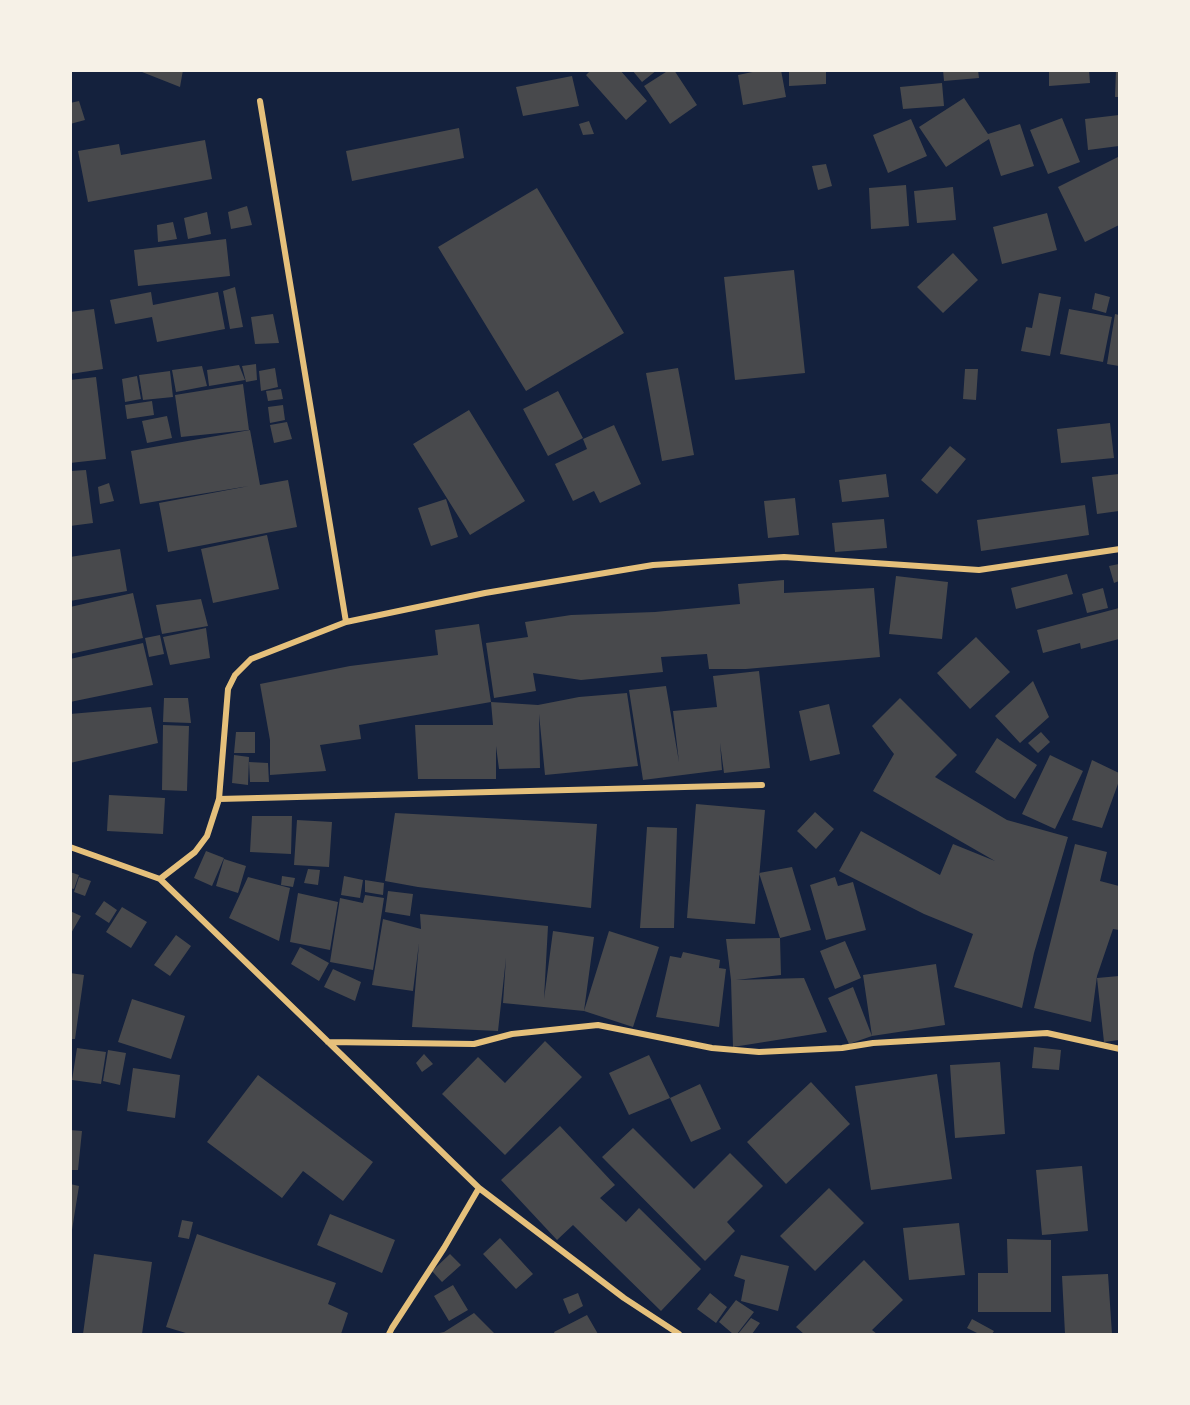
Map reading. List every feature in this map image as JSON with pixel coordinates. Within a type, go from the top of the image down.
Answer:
[{"type":"street","points":[[260,101],[346,622]]},
{"type":"street","points":[[160,879],[182,862],[207,836],[219,799],[228,689],[235,675],[251,659],[346,622],[484,593],[653,565],[784,557],[979,570],[1119,549]]},
{"type":"street","points":[[219,799],[762,785]]},
{"type":"street","points":[[70,847],[160,879],[479,1188],[624,1298],[679,1335]]},
{"type":"street","points":[[328,1042],[474,1044],[512,1034],[598,1025],[712,1048],[759,1052],[1047,1033],[1119,1049]]},
{"type":"street","points":[[389,1335],[479,1188]]},
{"type":"building","points":[[137,70],[183,70],[180,87]]},
{"type":"building","points":[[591,70],[620,70],[647,101],[626,120],[586,75]]},
{"type":"building","points":[[632,70],[657,70],[642,82]]},
{"type":"building","points":[[669,70],[674,70],[697,105],[670,124],[644,86]]},
{"type":"building","points":[[762,70],[781,70],[786,97],[743,105],[738,75]]},
{"type":"building","points":[[789,70],[826,70],[826,84],[789,86]]},
{"type":"building","points":[[943,70],[978,70],[979,78],[944,81]]},
{"type":"building","points":[[1049,70],[1089,70],[1090,83],[1049,86]]},
{"type":"building","points":[[1116,70],[1119,70],[1119,97],[1115,97]]},
{"type":"building","points":[[572,76],[579,106],[523,116],[516,87]]},
{"type":"building","points":[[942,83],[944,106],[903,109],[900,87]]},
{"type":"building","points":[[964,98],[988,134],[1020,124],[1034,166],[1001,176],[989,139],[946,167],[919,127]]},
{"type":"building","points":[[79,101],[85,120],[70,124],[70,103]]},
{"type":"building","points":[[1119,115],[1119,146],[1088,150],[1085,119]]},
{"type":"building","points":[[1062,118],[1080,162],[1048,174],[1030,130]]},
{"type":"building","points":[[911,119],[927,156],[888,173],[873,135]]},
{"type":"building","points":[[589,121],[594,134],[583,135],[579,124]]},
{"type":"building","points":[[459,128],[464,158],[352,181],[346,151]]},
{"type":"building","points":[[205,140],[212,179],[88,202],[78,151],[119,144],[121,155]]},
{"type":"building","points":[[1118,157],[1119,225],[1085,242],[1058,187]]},
{"type":"building","points":[[826,164],[832,186],[818,190],[812,166]]},
{"type":"building","points":[[906,185],[909,226],[871,229],[869,188]]},
{"type":"building","points":[[953,187],[956,220],[917,223],[914,191]]},
{"type":"building","points":[[537,188],[624,333],[526,391],[438,247]]},
{"type":"building","points":[[247,206],[252,225],[231,229],[228,212]]},
{"type":"building","points":[[207,212],[211,234],[188,239],[184,218]]},
{"type":"building","points":[[1047,213],[1057,250],[1002,264],[993,227]]},
{"type":"building","points":[[173,222],[177,239],[158,242],[157,225]]},
{"type":"building","points":[[226,239],[230,276],[138,286],[134,250]]},
{"type":"building","points":[[953,253],[978,280],[943,313],[917,287]]},
{"type":"building","points":[[794,270],[805,373],[735,380],[724,277]]},
{"type":"building","points":[[235,287],[243,327],[230,329],[223,291]]},
{"type":"building","points":[[151,292],[153,305],[218,292],[225,329],[157,342],[152,317],[115,324],[110,300]]},
{"type":"building","points":[[1039,293],[1061,297],[1050,356],[1021,351],[1026,327],[1032,328]]},
{"type":"building","points":[[1095,293],[1110,297],[1106,313],[1092,309]]},
{"type":"building","points":[[94,309],[103,369],[70,374],[70,312]]},
{"type":"building","points":[[1069,309],[1112,317],[1103,362],[1060,354]]},
{"type":"building","points":[[273,314],[279,343],[255,344],[251,317]]},
{"type":"building","points":[[1115,314],[1119,315],[1119,366],[1107,364]]},
{"type":"building","points":[[256,364],[257,380],[246,382],[242,366]]},
{"type":"building","points":[[239,365],[245,380],[209,386],[207,370]]},
{"type":"building","points":[[202,366],[207,386],[176,392],[172,370]]},
{"type":"building","points":[[275,368],[278,387],[261,391],[259,371]]},
{"type":"building","points":[[678,368],[694,455],[662,461],[646,373]]},
{"type":"building","points":[[965,369],[978,369],[976,400],[963,399]]},
{"type":"building","points":[[170,371],[173,397],[143,400],[139,375]]},
{"type":"building","points":[[137,376],[141,399],[125,402],[122,379]]},
{"type":"building","points":[[96,377],[106,459],[70,463],[70,380]]},
{"type":"building","points":[[243,384],[249,430],[181,437],[175,395]]},
{"type":"building","points":[[281,389],[283,399],[268,401],[266,391]]},
{"type":"building","points":[[558,391],[583,438],[548,456],[523,409]]},
{"type":"building","points":[[152,401],[154,415],[127,419],[125,405]]},
{"type":"building","points":[[283,405],[285,420],[270,423],[268,407]]},
{"type":"building","points":[[469,410],[525,501],[470,535],[413,444]]},
{"type":"building","points":[[167,416],[172,438],[147,443],[142,421]]},
{"type":"building","points":[[287,422],[292,439],[274,443],[270,425]]},
{"type":"building","points":[[1110,423],[1114,458],[1061,463],[1057,429]]},
{"type":"building","points":[[614,425],[641,484],[600,503],[594,491],[573,501],[555,464],[587,449],[583,439]]},
{"type":"building","points":[[250,430],[260,485],[288,480],[297,527],[168,552],[159,503],[249,486],[140,504],[131,451]]},
{"type":"building","points":[[950,446],[966,459],[937,494],[921,480]]},
{"type":"building","points":[[86,470],[93,523],[70,526],[70,471]]},
{"type":"building","points":[[886,474],[889,497],[842,502],[839,480]]},
{"type":"building","points":[[1119,474],[1119,511],[1097,514],[1092,477]]},
{"type":"building","points":[[109,483],[114,501],[100,504],[98,487]]},
{"type":"building","points":[[795,498],[799,535],[768,538],[764,501]]},
{"type":"building","points":[[446,499],[458,537],[431,546],[418,508]]},
{"type":"building","points":[[1085,505],[1089,535],[981,551],[977,520]]},
{"type":"building","points":[[884,519],[887,548],[835,552],[832,523]]},
{"type":"building","points":[[267,535],[279,589],[213,603],[201,549]]},
{"type":"building","points":[[120,549],[127,591],[70,601],[70,557]]},
{"type":"building","points":[[1119,564],[1119,581],[1114,583],[1109,566]]},
{"type":"building","points":[[1067,574],[1073,594],[1016,609],[1011,588]]},
{"type":"building","points":[[896,576],[948,582],[942,639],[889,634]]},
{"type":"building","points":[[784,580],[784,593],[874,588],[880,657],[746,669],[709,669],[707,654],[661,657],[663,672],[581,680],[533,673],[536,691],[494,698],[486,643],[528,637],[525,622],[571,615],[655,612],[740,604],[738,584]]},
{"type":"building","points":[[1103,588],[1108,608],[1087,613],[1082,594]]},
{"type":"building","points":[[133,593],[143,638],[70,654],[70,607]]},
{"type":"building","points":[[201,599],[208,626],[162,634],[156,605]]},
{"type":"building","points":[[1119,608],[1119,639],[1081,649],[1080,643],[1043,653],[1037,630]]},
{"type":"building","points":[[479,624],[491,702],[359,725],[361,739],[320,745],[326,771],[270,775],[270,740],[260,684],[350,666],[438,655],[435,630]]},
{"type":"building","points":[[206,628],[210,658],[170,665],[163,637]]},
{"type":"building","points":[[160,635],[164,654],[149,657],[145,638]]},
{"type":"building","points":[[976,637],[1010,672],[970,709],[937,673]]},
{"type":"building","points":[[143,643],[153,685],[70,702],[70,659]]},
{"type":"building","points":[[759,671],[770,768],[724,773],[720,743],[722,770],[643,780],[629,690],[666,686],[679,762],[673,711],[717,707],[713,676]]},
{"type":"building","points":[[1033,681],[1049,717],[1020,743],[995,716]]},
{"type":"building","points":[[627,693],[638,766],[545,775],[539,714],[540,768],[499,769],[496,746],[496,779],[418,779],[415,725],[493,725],[491,702],[538,705],[579,697]]},
{"type":"building","points":[[164,698],[188,698],[191,723],[163,722]]},
{"type":"building","points":[[900,698],[957,755],[935,777],[1007,820],[1068,837],[1034,953],[1022,1008],[954,987],[973,934],[924,914],[839,871],[861,831],[940,875],[953,844],[995,861],[873,791],[894,754],[872,726]]},
{"type":"building","points":[[829,704],[840,754],[810,761],[799,711]]},
{"type":"building","points":[[151,707],[158,743],[70,763],[70,714]]},
{"type":"building","points":[[163,725],[189,726],[187,791],[162,790]]},
{"type":"building","points":[[236,732],[255,732],[255,753],[234,753]]},
{"type":"building","points":[[1041,732],[1050,742],[1038,753],[1028,743]]},
{"type":"building","points":[[997,738],[1037,765],[1015,799],[975,772]]},
{"type":"building","points":[[234,755],[249,757],[248,785],[232,783]]},
{"type":"building","points":[[1050,755],[1083,771],[1055,829],[1022,814]]},
{"type":"building","points":[[1092,760],[1119,773],[1119,781],[1102,828],[1072,820]]},
{"type":"building","points":[[249,762],[268,763],[269,782],[250,782]]},
{"type":"building","points":[[109,795],[165,798],[163,834],[107,831]]},
{"type":"building","points":[[696,804],[765,810],[755,924],[687,918]]},
{"type":"building","points":[[815,812],[834,829],[816,849],[797,831]]},
{"type":"building","points":[[395,813],[597,824],[591,908],[385,881]]},
{"type":"building","points":[[252,816],[292,816],[291,854],[250,852]]},
{"type":"building","points":[[297,820],[332,822],[329,867],[294,865]]},
{"type":"building","points":[[647,827],[677,828],[674,928],[640,928]]},
{"type":"building","points":[[1075,844],[1107,852],[1100,881],[1119,886],[1119,930],[1113,929],[1097,976],[1091,1022],[1034,1008]]},
{"type":"building","points":[[206,851],[224,858],[212,886],[194,878]]},
{"type":"building","points":[[224,859],[246,866],[238,893],[216,886]]},
{"type":"building","points":[[792,867],[811,930],[780,938],[759,873]]},
{"type":"building","points":[[308,869],[320,870],[318,885],[304,883]]},
{"type":"building","points":[[70,872],[79,875],[74,889],[70,888]]},
{"type":"building","points":[[282,876],[295,878],[293,887],[281,885]]},
{"type":"building","points":[[344,876],[363,880],[360,898],[341,895]]},
{"type":"building","points":[[79,877],[91,881],[85,896],[74,892]]},
{"type":"building","points":[[248,877],[290,888],[279,941],[229,918]]},
{"type":"building","points":[[835,877],[838,886],[853,882],[866,930],[826,940],[810,885]]},
{"type":"building","points":[[365,880],[384,883],[383,895],[365,892]]},
{"type":"building","points":[[388,891],[413,894],[410,916],[385,912]]},
{"type":"building","points":[[298,893],[338,902],[330,950],[290,942]]},
{"type":"building","points":[[365,895],[384,898],[373,970],[330,962],[340,898],[363,903]]},
{"type":"building","points":[[104,901],[117,910],[109,923],[95,914]]},
{"type":"building","points":[[122,907],[147,922],[131,948],[106,932]]},
{"type":"building","points":[[70,911],[81,916],[70,935]]},
{"type":"building","points":[[420,914],[548,926],[544,999],[553,931],[594,937],[584,1011],[503,1003],[506,958],[498,1031],[412,1027],[419,943],[413,991],[372,985],[383,919],[421,929]]},
{"type":"building","points":[[609,931],[659,947],[633,1027],[584,1011]]},
{"type":"building","points":[[176,935],[191,946],[170,976],[154,965]]},
{"type":"building","points":[[780,938],[781,975],[736,980],[804,978],[827,1032],[733,1047],[731,980],[726,939]]},
{"type":"building","points":[[845,941],[861,978],[835,989],[820,951]]},
{"type":"building","points":[[300,947],[329,963],[319,981],[291,964]]},
{"type":"building","points":[[683,952],[720,960],[719,968],[726,969],[719,1027],[656,1017],[670,956],[681,958]]},
{"type":"building","points":[[936,964],[945,1025],[872,1036],[863,975]]},
{"type":"building","points":[[333,969],[361,982],[355,1001],[324,987]]},
{"type":"building","points":[[70,973],[84,975],[75,1039],[70,1039]]},
{"type":"building","points":[[1119,976],[1119,1040],[1104,1042],[1097,978]]},
{"type":"building","points":[[853,987],[872,1036],[849,1044],[828,998]]},
{"type":"building","points":[[132,999],[185,1016],[171,1059],[118,1042]]},
{"type":"building","points":[[545,1041],[582,1077],[505,1155],[442,1094],[478,1057],[505,1083]]},
{"type":"building","points":[[1034,1047],[1061,1050],[1059,1070],[1032,1068]]},
{"type":"building","points":[[77,1048],[106,1052],[101,1084],[72,1080]]},
{"type":"building","points":[[108,1050],[126,1053],[120,1085],[103,1081]]},
{"type":"building","points":[[424,1054],[433,1064],[422,1072],[416,1063]]},
{"type":"building","points":[[649,1055],[670,1098],[629,1115],[609,1073]]},
{"type":"building","points":[[1000,1062],[1005,1134],[955,1138],[950,1065]]},
{"type":"building","points":[[133,1068],[180,1075],[175,1118],[127,1111]]},
{"type":"building","points":[[937,1074],[952,1179],[871,1190],[855,1086]]},
{"type":"building","points":[[258,1075],[373,1162],[343,1201],[303,1171],[282,1198],[207,1142]]},
{"type":"building","points":[[811,1082],[850,1124],[786,1184],[747,1142]]},
{"type":"building","points":[[700,1084],[721,1129],[691,1142],[670,1098]]},
{"type":"building","points":[[560,1126],[615,1185],[600,1198],[626,1222],[639,1208],[701,1269],[661,1311],[573,1225],[557,1240],[501,1180]]},
{"type":"building","points":[[633,1128],[694,1189],[730,1153],[763,1186],[727,1222],[735,1231],[705,1261],[602,1157]]},
{"type":"building","points":[[70,1130],[82,1131],[78,1170],[70,1170]]},
{"type":"building","points":[[1082,1166],[1088,1231],[1042,1235],[1036,1170]]},
{"type":"building","points":[[70,1184],[79,1186],[72,1230],[70,1230]]},
{"type":"building","points":[[829,1188],[864,1223],[815,1271],[780,1236]]},
{"type":"building","points":[[330,1214],[395,1240],[382,1273],[317,1245]]},
{"type":"building","points":[[182,1220],[193,1222],[189,1239],[178,1237]]},
{"type":"building","points":[[959,1223],[965,1275],[909,1280],[903,1228]]},
{"type":"building","points":[[197,1234],[336,1283],[328,1304],[348,1313],[341,1334],[189,1334],[166,1327]]},
{"type":"building","points":[[500,1238],[533,1274],[516,1289],[483,1254]]},
{"type":"building","points":[[1007,1239],[1051,1240],[1051,1312],[978,1312],[978,1273],[1008,1273]]},
{"type":"building","points":[[94,1254],[152,1262],[142,1334],[83,1334]]},
{"type":"building","points":[[450,1254],[461,1265],[442,1282],[432,1271]]},
{"type":"building","points":[[741,1255],[789,1266],[778,1311],[741,1301],[745,1280],[734,1276]]},
{"type":"building","points":[[864,1260],[903,1300],[872,1330],[877,1334],[804,1334],[796,1327]]},
{"type":"building","points":[[1108,1274],[1112,1334],[1065,1334],[1062,1276]]},
{"type":"building","points":[[453,1285],[468,1310],[449,1321],[434,1296]]},
{"type":"building","points":[[578,1293],[583,1306],[569,1314],[563,1299]]},
{"type":"building","points":[[710,1293],[727,1307],[716,1323],[697,1309]]},
{"type":"building","points":[[736,1300],[754,1312],[737,1334],[733,1334],[719,1322]]},
{"type":"building","points":[[474,1313],[495,1334],[439,1334],[444,1332]]},
{"type":"building","points":[[587,1315],[598,1334],[555,1334],[554,1332]]},
{"type":"building","points":[[751,1318],[760,1323],[752,1334],[738,1334]]},
{"type":"building","points":[[972,1319],[994,1331],[992,1334],[979,1334],[967,1328]]}]
